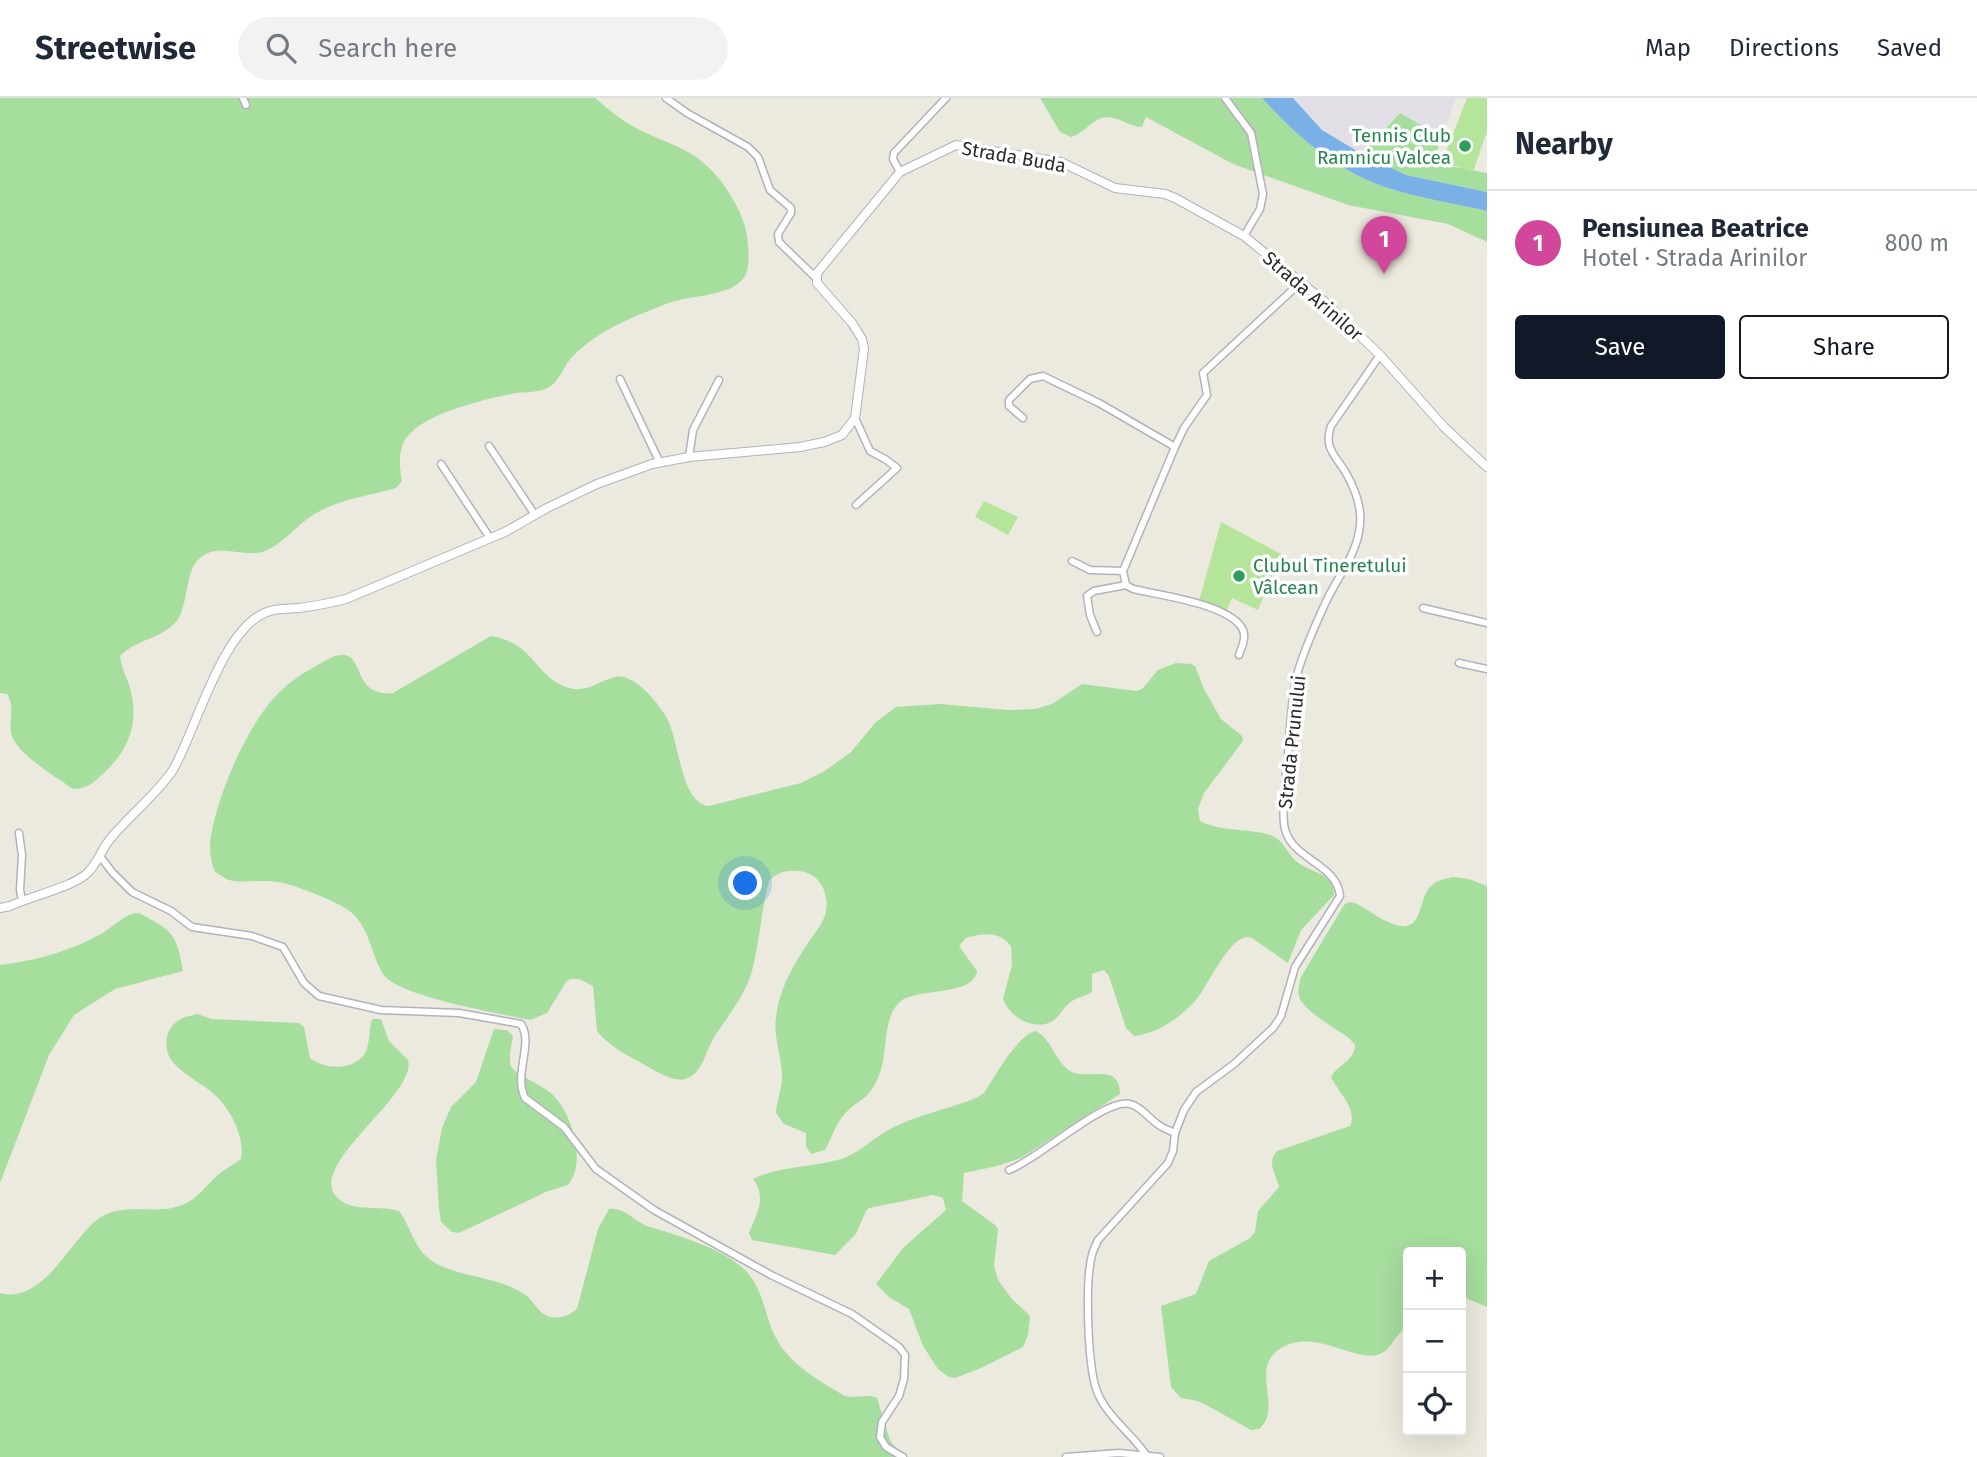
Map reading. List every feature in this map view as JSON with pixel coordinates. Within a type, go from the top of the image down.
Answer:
[{"type":"street","points":[[0,908],[83,877],[91,870],[110,839],[173,770],[226,656],[240,633],[254,619],[273,610],[323,605],[346,599],[490,538],[597,484],[659,461],[812,445],[842,435],[855,418],[864,349],[862,339],[852,323],[820,287],[816,278],[779,242],[778,234],[791,208],[770,190],[758,157],[738,141],[666,98]]},
{"type":"street","points":[[900,172],[893,159],[894,153],[946,98]]},
{"type":"street","points":[[1225,98],[1251,133],[1263,194],[1260,209],[1244,236]]},
{"type":"street","name":"Strada Buda","points":[[816,278],[820,268],[900,172],[956,145],[1061,162],[1115,188],[1165,194],[1244,236]]},
{"type":"street","name":"Strada Arinilor","points":[[1244,236],[1301,282],[1380,355],[1444,427],[1487,467]]},
{"type":"street","points":[[1126,585],[1123,571],[1175,447],[1184,428],[1207,395],[1202,377],[1205,369],[1301,282]]},
{"type":"street","name":"Strada Prunului","points":[[1147,1456],[1105,1405],[1094,1384],[1090,1354],[1089,1276],[1092,1254],[1098,1240],[1168,1163],[1174,1151],[1175,1133],[1184,1110],[1196,1092],[1234,1064],[1273,1028],[1281,1016],[1295,967],[1340,896],[1340,889],[1330,875],[1293,847],[1285,834],[1284,805],[1299,670],[1325,603],[1357,544],[1360,525],[1361,511],[1354,489],[1345,471],[1330,452],[1328,435],[1331,426],[1380,355]]},
{"type":"street","points":[[1023,418],[1009,406],[1009,400],[1030,379],[1042,376],[1099,403],[1175,447]]},
{"type":"street","points":[[620,379],[659,461]]},
{"type":"street","points":[[689,457],[693,430],[719,380]]},
{"type":"street","points":[[855,418],[870,451],[897,468],[856,505]]},
{"type":"street","points":[[489,446],[535,515]]},
{"type":"street","points":[[441,464],[490,538]]},
{"type":"street","points":[[1072,561],[1090,570],[1123,571]]},
{"type":"street","points":[[1097,632],[1090,615],[1087,596],[1094,591],[1126,585],[1224,614],[1242,629],[1244,641],[1239,655]]},
{"type":"street","points":[[1423,608],[1487,623]]},
{"type":"street","points":[[1459,663],[1487,669]]},
{"type":"street","points":[[19,832],[22,901]]},
{"type":"street","points":[[100,856],[111,872],[132,892],[171,911],[191,927],[252,936],[283,947],[303,983],[319,996],[381,1010],[459,1013],[521,1024],[526,1039],[522,1061],[522,1091],[526,1098],[564,1127],[596,1169],[653,1210],[771,1275],[852,1314],[900,1347],[905,1355],[904,1379],[899,1396],[882,1422],[880,1437],[886,1447],[903,1457]]},
{"type":"street","points":[[1009,1170],[1044,1151],[1094,1115],[1118,1104],[1132,1104],[1159,1126],[1175,1133]]},
{"type":"street","points":[[1066,1457],[1119,1453],[1160,1457]]},
{"type":"shaded area","points":[[1293,98],[1456,98],[1442,137],[1400,113],[1362,154],[1322,130]]},
{"type":"green space","points":[[0,98],[595,98],[629,124],[696,157],[715,174],[731,196],[743,221],[748,246],[747,269],[741,281],[726,290],[666,304],[605,331],[574,355],[548,388],[467,405],[421,425],[410,434],[401,448],[402,481],[396,488],[340,502],[319,511],[275,546],[262,552],[217,551],[204,555],[192,569],[183,607],[175,623],[120,656],[133,700],[133,723],[121,754],[97,779],[87,786],[73,789],[37,764],[14,741],[9,698],[7,694],[0,693]]},
{"type":"green space","points":[[1040,98],[1262,98],[1317,150],[1364,179],[1408,194],[1487,211],[1487,242],[1448,224],[1348,205],[1233,164],[1146,117],[1142,127],[1105,117],[1071,137],[1060,132]]},
{"type":"green space","name":"Tennis Club Ramnicu Valcea","points":[[1467,98],[1487,98],[1487,131],[1473,172],[1442,162]]},
{"type":"green space","points":[[1400,113],[1442,137],[1432,163],[1487,173],[1487,192],[1406,175],[1362,154]]},
{"type":"green space","points":[[984,501],[1018,517],[1008,535],[975,517]]},
{"type":"green space","name":"Clubul Tineretului Vâlcean","points":[[1221,522],[1281,554],[1258,610],[1232,598],[1227,610],[1199,601]]},
{"type":"green space","points":[[491,636],[517,646],[549,677],[569,688],[587,688],[615,677],[630,679],[637,684],[650,696],[670,725],[692,794],[699,802],[709,806],[801,783],[825,771],[851,752],[875,723],[896,707],[940,704],[1008,710],[1035,709],[1052,704],[1082,684],[1136,691],[1142,689],[1158,670],[1176,663],[1191,664],[1195,666],[1221,719],[1242,736],[1243,741],[1204,793],[1198,809],[1200,821],[1217,827],[1274,837],[1296,861],[1329,880],[1334,895],[1301,930],[1288,963],[1252,938],[1244,938],[1228,950],[1196,1000],[1183,1013],[1168,1024],[1143,1035],[1134,1036],[1126,1028],[1109,976],[1104,970],[1092,974],[1092,992],[1069,1003],[1053,1021],[1038,1025],[1023,1021],[1011,1012],[1003,999],[1012,965],[1011,946],[990,934],[966,938],[959,946],[977,971],[974,979],[956,988],[920,994],[901,1001],[888,1025],[882,1064],[872,1089],[843,1116],[825,1150],[811,1154],[806,1147],[806,1133],[784,1124],[776,1113],[782,1076],[775,1024],[780,997],[802,951],[820,926],[826,907],[822,886],[806,872],[786,871],[769,881],[755,960],[748,981],[699,1068],[691,1076],[680,1080],[664,1075],[632,1058],[613,1046],[597,1031],[593,986],[579,979],[566,982],[547,1013],[530,1020],[428,997],[392,982],[383,974],[365,931],[347,909],[289,885],[269,881],[235,881],[215,872],[210,854],[211,835],[226,783],[252,729],[272,700],[286,686],[324,661],[343,655],[350,657],[371,689],[380,693],[393,693]]},
{"type":"green space","points":[[1453,877],[1469,879],[1487,886],[1487,1307],[1466,1298],[1466,1247],[1403,1247],[1403,1329],[1389,1348],[1370,1356],[1304,1341],[1277,1351],[1267,1369],[1266,1421],[1259,1429],[1251,1430],[1198,1401],[1181,1398],[1171,1387],[1161,1306],[1196,1294],[1209,1261],[1250,1238],[1255,1232],[1258,1211],[1279,1187],[1272,1164],[1277,1151],[1350,1126],[1352,1120],[1349,1107],[1331,1077],[1352,1055],[1355,1045],[1309,1010],[1300,999],[1298,991],[1301,977],[1344,905],[1355,903],[1389,923],[1408,926],[1417,917],[1428,890],[1439,881]]},
{"type":"green space","points":[[139,913],[171,934],[178,948],[183,971],[115,989],[74,1015],[49,1055],[0,1183],[0,965],[65,950],[101,934],[128,916]]},
{"type":"green space","points":[[197,1014],[212,1019],[299,1023],[304,1027],[310,1058],[337,1067],[351,1064],[363,1056],[368,1044],[371,1022],[373,1019],[381,1019],[389,1041],[408,1060],[406,1075],[396,1093],[346,1152],[335,1170],[332,1187],[340,1200],[353,1206],[399,1211],[418,1247],[435,1263],[509,1286],[526,1295],[547,1316],[555,1318],[563,1317],[577,1309],[598,1229],[609,1209],[619,1210],[642,1224],[712,1249],[735,1262],[751,1277],[776,1338],[797,1364],[845,1396],[877,1398],[890,1440],[902,1457],[0,1457],[0,1293],[15,1294],[30,1289],[43,1280],[98,1219],[118,1211],[182,1205],[241,1159],[239,1133],[226,1108],[215,1095],[176,1066],[167,1050],[171,1027],[183,1018]]},
{"type":"green space","points":[[494,1029],[507,1030],[513,1036],[510,1057],[512,1068],[549,1092],[560,1103],[575,1138],[577,1151],[574,1175],[568,1185],[548,1191],[459,1233],[452,1232],[441,1222],[439,1209],[436,1160],[442,1128],[451,1107],[476,1082]]},
{"type":"green space","points":[[1036,1031],[1066,1068],[1079,1074],[1109,1075],[1119,1084],[1120,1094],[1021,1158],[964,1173],[962,1201],[998,1229],[994,1266],[998,1280],[1011,1298],[1030,1316],[1028,1335],[1023,1347],[981,1368],[955,1378],[949,1377],[938,1369],[923,1346],[909,1309],[889,1297],[876,1284],[904,1247],[946,1210],[943,1198],[933,1195],[869,1208],[856,1234],[835,1255],[752,1240],[749,1233],[760,1199],[753,1179],[775,1171],[841,1159],[902,1123],[978,1097],[984,1093],[1014,1048]]},
{"type":"water","points":[[1262,98],[1293,98],[1322,130],[1362,154],[1406,175],[1487,192],[1487,211],[1408,194],[1364,179],[1317,150]]},
{"type":"place","name":"Tennis Club Ramnicu Valcea","points":[[1465,146]]},
{"type":"place","name":"Pensiunea Beatrice","points":[[1384,274]]},
{"type":"place","name":"Clubul Tineretului Vâlcean","points":[[1239,576]]}]
